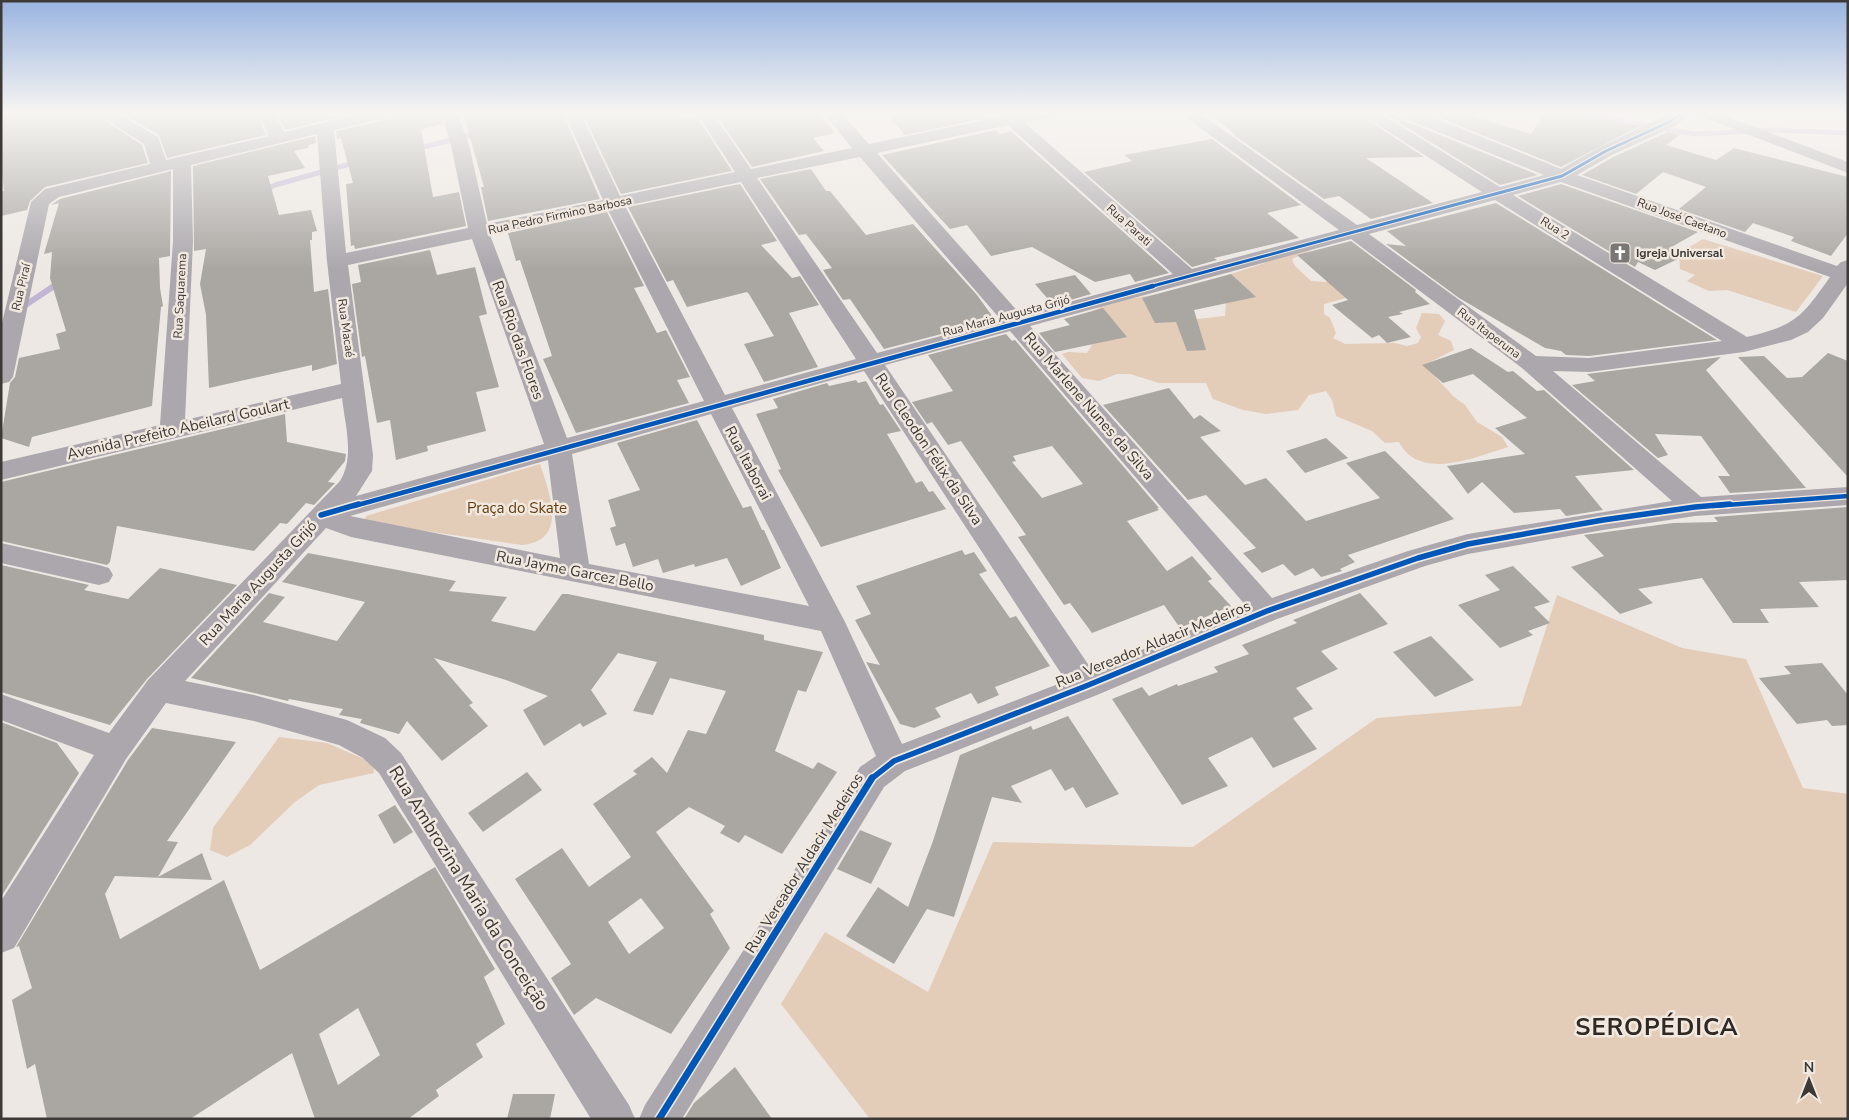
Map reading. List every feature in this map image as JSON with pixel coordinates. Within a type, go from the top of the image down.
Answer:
[{"type":"street","points":[[159,166],[166,164]]},
{"type":"street","name":"Rua Saquarema","points":[[173,422],[184,232],[182,164]]},
{"type":"street","name":"Rua Macaé","points":[[321,515],[349,486],[359,471],[361,455],[337,261],[328,164]]},
{"type":"street","name":"Rua Rio das Flores","points":[[464,164],[479,232],[559,451],[576,571]]},
{"type":"street","name":"Rua Itaborai","points":[[596,164],[614,204],[831,622],[894,761]]},
{"type":"street","name":"Rua Cleodon Félix da Silva","points":[[740,164],[1086,686]]},
{"type":"street","name":"Rua Pedro Firmino Barbosa","points":[[337,261],[797,164]]},
{"type":"street","name":"Rua Marlene Nunes da Silva","points":[[877,164],[1267,611]]},
{"type":"street","name":"Rua Parati","points":[[1062,164],[1188,277]]},
{"type":"street","name":"Rua Itaperuna","points":[[1260,164],[1530,363],[1589,365],[1744,345],[1783,335],[1800,327],[1815,314],[1845,272]]},
{"type":"street","name":"Rua 2","points":[[1451,164],[1744,345]]},
{"type":"street","name":"Rua José Caetano","points":[[1533,164],[1562,176],[1845,272]]},
{"type":"street","name":"Rua Maria Augusta Grijó","points":[[1,935],[115,749],[159,689],[321,515],[559,451],[871,362],[1562,176],[1583,164]]},
{"type":"street","name":"Rua Piraí","points":[[1,377],[40,202],[44,197],[52,193],[159,166]]},
{"type":"street","points":[[1530,363],[1695,508]]},
{"type":"street","name":"Avenida Prefeito Abeilard Goulart","points":[[1,471],[173,422],[353,380]]},
{"type":"street","name":"Avenida Prefeito Abeilard Goulart","points":[[1,453],[173,422]]},
{"type":"street","name":"Rua Vereador Aldacir Medeiros","points":[[659,1119],[872,777],[894,761],[1086,686],[1267,611],[1418,558],[1468,544],[1603,520],[1695,508],[1848,496]]},
{"type":"street","name":"Rua Jayme Garcez Bello","points":[[321,515],[351,527],[831,622]]},
{"type":"street","points":[[1,553],[99,575]]},
{"type":"street","name":"Rua Ambrozina Maria da Conceição","points":[[159,689],[254,708],[348,734],[374,748],[385,758],[390,763],[615,1119]]},
{"type":"street","points":[[1,707],[115,749]]},
{"type":"green space","points":[[1703,239],[1823,276],[1796,312],[1727,290],[1709,291],[1687,281],[1695,275],[1680,269],[1679,253]]},
{"type":"green space","points":[[1314,249],[1292,259],[1295,266],[1311,281],[1326,282],[1334,273],[1350,297],[1324,304],[1324,314],[1330,318],[1336,333],[1333,338],[1345,344],[1395,343],[1407,346],[1418,343],[1421,337],[1416,328],[1422,313],[1439,314],[1445,321],[1438,335],[1451,341],[1454,350],[1432,361],[1430,371],[1453,396],[1465,405],[1477,422],[1502,437],[1508,447],[1465,460],[1434,464],[1420,461],[1408,454],[1399,442],[1385,443],[1372,431],[1336,416],[1332,400],[1326,391],[1309,395],[1298,410],[1266,414],[1243,410],[1213,399],[1206,383],[1159,383],[1130,374],[1117,374],[1099,381],[1082,378],[1062,354],[1068,352],[1087,353],[1092,345],[1088,337],[1074,321],[1110,302],[1159,294],[1197,319],[1225,316],[1228,275],[1265,263],[1267,257]]},
{"type":"green space","name":"Praça do Skate","points":[[540,464],[548,488],[552,514],[551,525],[546,535],[537,542],[522,545],[364,522],[366,516]]},
{"type":"green space","points":[[1557,595],[1682,648],[1746,659],[1803,788],[1848,794],[1848,1119],[870,1119],[781,1004],[825,932],[928,992],[993,842],[1193,847],[1377,718],[1521,706]]},
{"type":"green space","points":[[279,737],[327,743],[373,763],[374,773],[319,785],[295,802],[250,845],[227,857],[210,850],[213,828]]},
{"type":"building","points":[[1,164],[143,164],[45,187],[30,201],[27,210],[1,216],[1,191],[4,191]]},
{"type":"building","points":[[200,164],[303,164],[305,168],[268,176],[279,215],[311,210],[317,231],[312,232],[312,240],[310,240],[314,292],[328,289],[337,364],[312,371],[312,365],[209,388],[206,315],[200,284],[206,249],[194,251],[193,166]]},
{"type":"building","points":[[348,164],[427,164],[433,197],[459,192],[466,226],[355,249],[354,245],[351,246],[346,184],[353,183]]},
{"type":"building","points":[[478,164],[585,164],[600,199],[488,221],[481,187],[484,187]]},
{"type":"building","points":[[607,164],[728,164],[732,171],[621,194]]},
{"type":"building","points":[[750,164],[764,164],[752,167]]},
{"type":"building","points":[[891,164],[1048,164],[1169,273],[1135,282],[1130,274],[1095,282],[1032,247],[991,256],[967,225],[950,229]]},
{"type":"building","points":[[1118,164],[1246,164],[1301,205],[1267,213],[1299,238],[1214,258],[1217,260],[1192,267],[1084,172]]},
{"type":"building","points":[[1275,164],[1375,164],[1433,203],[1371,219],[1339,196],[1324,199]]},
{"type":"building","points":[[1466,164],[1512,164],[1538,175],[1500,185]]},
{"type":"building","points":[[1554,164],[1566,164],[1561,167]]},
{"type":"building","points":[[1600,164],[1798,164],[1848,177],[1848,233],[1831,256],[1791,241],[1794,237],[1753,223],[1745,232],[1679,209],[1706,187],[1663,172],[1636,194],[1582,175]]},
{"type":"building","points":[[811,169],[826,191],[830,191],[866,235],[913,224],[977,295],[995,320],[884,349],[850,299],[843,300],[823,270],[832,268],[806,234],[799,235],[760,179]]},
{"type":"building","points":[[171,171],[170,256],[159,258],[163,306],[161,307],[152,406],[32,437],[29,447],[1,438],[10,383],[15,377],[19,358],[60,349],[56,334],[66,331],[50,278],[52,252],[44,254],[59,203],[51,205],[60,199]]},
{"type":"building","points":[[740,184],[777,241],[761,245],[792,278],[800,276],[819,305],[789,313],[818,367],[764,382],[744,344],[774,336],[749,294],[747,292],[687,307],[673,280],[667,282],[628,207]]},
{"type":"building","points":[[1561,184],[1698,232],[1668,249],[1684,256],[1655,270],[1638,262],[1635,267],[1518,196]]},
{"type":"building","points":[[1496,203],[1717,340],[1589,356],[1566,355],[1561,351],[1545,348],[1459,298],[1386,244],[1406,246],[1387,231]]},
{"type":"building","points":[[607,212],[644,286],[634,288],[657,333],[666,330],[690,377],[677,380],[689,403],[576,433],[543,359],[552,356],[520,260],[516,261],[508,233]]},
{"type":"building","points":[[1351,241],[1416,290],[1415,292],[1430,304],[1399,312],[1403,314],[1388,317],[1411,337],[1387,343],[1379,335],[1372,338],[1332,305],[1348,300],[1297,255]]},
{"type":"building","points":[[430,250],[437,275],[475,267],[487,314],[479,316],[499,387],[476,392],[486,431],[427,446],[428,451],[396,460],[390,420],[377,423],[365,356],[362,357],[352,284],[361,282],[358,265]]},
{"type":"building","points":[[1231,274],[1256,297],[1194,310],[1206,350],[1187,351],[1176,322],[1155,323],[1142,298]]},
{"type":"building","points":[[1075,275],[1091,294],[1053,305],[1035,284]]},
{"type":"building","points":[[1103,308],[1127,337],[1055,352],[1039,333],[1070,325],[1064,319]]},
{"type":"building","points":[[1006,334],[1012,341],[1015,340],[1159,508],[1157,508],[1159,510],[1127,521],[1167,571],[1192,556],[1212,579],[1208,581],[1231,606],[1180,628],[1164,605],[1092,633],[1070,603],[1064,605],[1018,537],[1026,535],[961,441],[948,445],[932,422],[927,424],[912,402],[953,391],[928,355]],"holes":[[[1052,446],[1083,484],[1042,498],[1012,462],[1016,461],[1013,456]]]},
{"type":"building","points":[[1471,348],[1508,372],[1513,371],[1537,391],[1544,390],[1634,470],[1575,476],[1603,510],[1566,516],[1560,509],[1514,513],[1482,482],[1468,494],[1447,466],[1525,454],[1495,428],[1527,418],[1473,374],[1443,383],[1422,365]]},
{"type":"building","points":[[1828,353],[1848,361],[1848,477],[1738,357],[1764,356],[1787,378],[1802,377]]},
{"type":"building","points":[[1721,357],[1706,370],[1806,488],[1730,493],[1718,476],[1730,476],[1701,436],[1655,434],[1668,455],[1658,458],[1572,385],[1595,381],[1587,374]]},
{"type":"building","points":[[856,380],[858,383],[866,381],[880,405],[883,404],[901,431],[887,434],[916,483],[922,481],[929,492],[933,491],[946,509],[821,547],[778,470],[781,469],[756,414],[778,408],[773,399],[827,383],[829,386]]},
{"type":"building","points":[[1169,388],[1194,419],[1200,415],[1221,431],[1200,437],[1245,485],[1266,478],[1306,521],[1380,498],[1346,463],[1385,451],[1454,519],[1348,555],[1355,562],[1340,569],[1342,571],[1321,577],[1313,568],[1295,576],[1283,564],[1262,573],[1243,553],[1256,548],[1206,495],[1188,500],[1103,405]]},
{"type":"building","points":[[285,414],[287,442],[346,454],[345,461],[328,482],[335,483],[314,505],[306,503],[287,524],[280,523],[254,551],[117,526],[110,562],[107,565],[1,541],[1,482]]},
{"type":"building","points":[[697,420],[743,508],[751,506],[781,568],[741,586],[727,558],[695,567],[694,564],[663,573],[658,559],[633,567],[625,543],[616,546],[610,528],[616,526],[608,500],[640,490],[617,443]]},
{"type":"building","points":[[1326,438],[1348,458],[1305,473],[1286,451]]},
{"type":"building","points":[[1848,507],[1848,580],[1799,582],[1819,607],[1760,609],[1769,623],[1733,623],[1702,578],[1638,589],[1653,603],[1620,614],[1571,567],[1604,556],[1584,535],[1673,523],[1718,522],[1714,517]]},
{"type":"building","points":[[962,550],[965,555],[974,552],[987,571],[979,574],[1010,618],[1016,616],[1050,666],[995,687],[999,695],[978,704],[971,693],[935,708],[941,717],[914,728],[900,724],[866,662],[880,665],[855,620],[871,614],[856,586]]},
{"type":"building","points":[[308,553],[456,581],[449,591],[507,597],[491,621],[535,631],[562,594],[568,594],[764,635],[764,640],[823,652],[806,692],[798,690],[775,751],[813,769],[818,762],[837,772],[782,854],[745,835],[739,843],[720,833],[725,826],[689,807],[656,832],[714,911],[710,914],[730,948],[671,1034],[596,998],[574,1015],[551,978],[571,964],[515,879],[562,848],[589,887],[631,857],[593,804],[637,774],[633,771],[652,757],[667,773],[688,730],[706,734],[726,691],[670,678],[653,715],[633,711],[657,662],[618,653],[591,690],[607,714],[583,727],[580,723],[544,746],[523,710],[548,696],[506,680],[434,658],[473,703],[469,705],[488,726],[442,761],[407,721],[399,734],[360,723],[362,719],[339,715],[343,709],[289,699],[288,701],[191,678],[269,593],[285,597],[263,622],[337,641],[365,602],[282,582]],"holes":[[[641,898],[664,928],[629,954],[608,922]]]},
{"type":"building","points":[[1,565],[89,585],[84,590],[128,599],[160,568],[237,585],[147,679],[110,725],[1,692]]},
{"type":"building","points":[[1513,566],[1550,602],[1534,607],[1550,623],[1528,631],[1533,635],[1500,648],[1458,605],[1500,590],[1485,575]]},
{"type":"building","points":[[1360,593],[1388,624],[1321,651],[1338,669],[1296,688],[1313,709],[1293,718],[1317,749],[1273,768],[1252,737],[1208,758],[1228,786],[1182,805],[1112,699],[1142,687],[1149,696],[1177,684],[1178,686],[1218,672],[1214,667],[1249,654],[1242,645],[1297,623],[1293,620]]},
{"type":"building","points":[[1431,636],[1474,680],[1435,697],[1393,652]]},
{"type":"building","points":[[1822,663],[1848,695],[1848,725],[1832,726],[1827,720],[1797,724],[1759,678],[1791,674],[1784,666]]},
{"type":"building","points":[[1068,716],[1119,794],[1086,808],[1073,787],[1065,791],[1051,769],[1011,786],[1022,803],[992,797],[954,917],[927,909],[894,964],[846,936],[878,887],[908,907],[933,841],[960,755],[1031,726],[1033,730]]},
{"type":"building","points":[[1,722],[57,743],[79,773],[1,897]]},
{"type":"building","points":[[152,728],[236,742],[167,841],[178,842],[158,877],[202,853],[212,880],[115,876],[105,894],[120,939],[224,880],[260,970],[435,867],[495,969],[484,977],[505,1024],[476,1044],[483,1057],[436,1090],[439,1096],[408,1119],[315,1119],[292,1053],[190,1119],[47,1119],[35,1064],[27,1069],[12,1000],[32,988],[19,946],[16,947],[128,760]],"holes":[[[358,1008],[380,1055],[338,1085],[319,1034]]]},
{"type":"building","points":[[527,772],[542,790],[483,832],[468,813]]},
{"type":"building","points":[[395,805],[413,832],[394,844],[378,815]]},
{"type":"building","points":[[860,830],[892,843],[871,884],[837,869]]},
{"type":"building","points":[[735,1067],[772,1119],[684,1119],[694,1103]]},
{"type":"building","points":[[513,1094],[555,1094],[550,1119],[507,1119]]},
{"type":"waterway","points":[[263,191],[275,185],[349,164]]},
{"type":"waterway","points":[[52,287],[61,281]]},
{"type":"waterway","points":[[21,308],[54,286]]},
{"type":"cycle path","points":[[321,515],[871,362],[1562,176],[1583,164]]},
{"type":"cycle path","points":[[659,1119],[872,777],[894,761],[1086,686],[1267,611],[1418,558],[1468,544],[1603,520],[1695,507],[1848,496]]},
{"type":"place","name":"Igreja Universal","points":[[1620,253]]},
{"type":"district","name":"SEROPÉDICA","points":[[1657,1027]]}]
